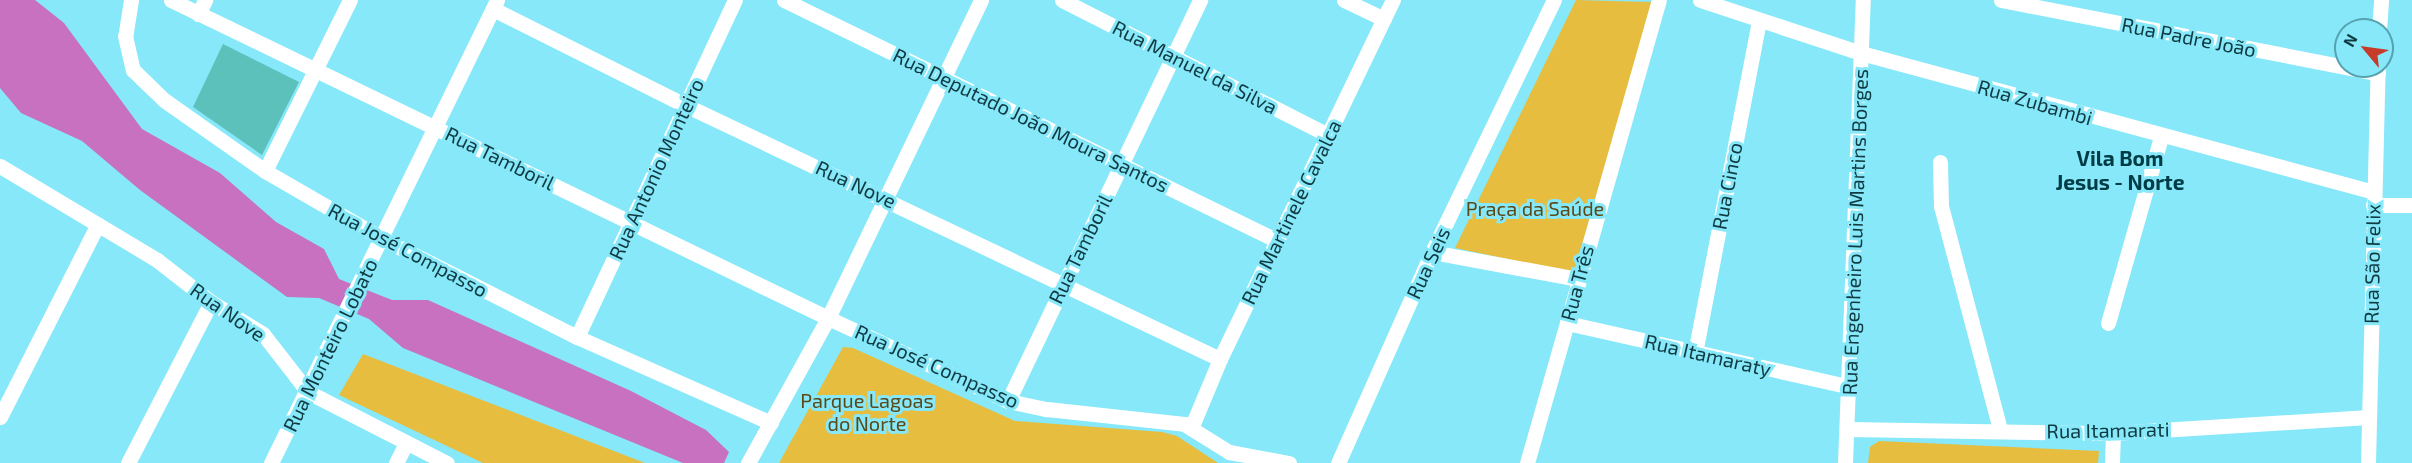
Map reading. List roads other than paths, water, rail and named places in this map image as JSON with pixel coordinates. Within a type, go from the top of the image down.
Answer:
[{"type":"street","name":"Rua José Compasso","points":[[131,0],[124,36],[134,70],[164,99],[265,171],[381,238],[576,338],[771,423]]},
{"type":"street","name":"Rua Tamboril","points":[[171,0],[201,7],[317,70],[828,318]]},
{"type":"street","points":[[265,171],[350,0]]},
{"type":"street","name":"Rua Antonio Monteiro","points":[[576,338],[735,0]]},
{"type":"street","name":"Rua Deputado João Moura Santos","points":[[784,0],[1278,241]]},
{"type":"street","points":[[748,463],[828,318],[981,0]]},
{"type":"street","name":"Rua Manuel da Silva","points":[[1062,0],[1328,135]]},
{"type":"street","name":"Rua Tamboril","points":[[1008,400],[1062,282],[1200,0]]},
{"type":"street","points":[[1344,0],[1384,19]]},
{"type":"street","name":"Rua Martinele Cavalca","points":[[1192,426],[1220,358],[1393,0]]},
{"type":"street","name":"Rua Seis","points":[[1338,463],[1432,252],[1554,0]]},
{"type":"street","name":"Rua Três","points":[[1527,463],[1659,0]]},
{"type":"street","name":"Rua Zubambi","points":[[1700,0],[1861,53],[2373,198],[2412,205]]},
{"type":"street","name":"Rua Engenheiro Luis Martins Borges","points":[[1845,463],[1850,387],[1863,0]]},
{"type":"street","name":"Rua Padre João","points":[[2001,0],[2334,61]]},
{"type":"street","points":[[2380,18],[2381,0]]},
{"type":"street","name":"Rua Nove","points":[[495,4],[686,105],[1220,358]]},
{"type":"street","name":"Rua Monteiro Lobato","points":[[271,463],[309,392],[434,126],[495,4]]},
{"type":"street","name":"Rua Cinco","points":[[1695,352],[1759,20]]},
{"type":"street","name":"Rua São Felix","points":[[2368,463],[2378,78]]},
{"type":"street","points":[[2108,323],[2161,137]]},
{"type":"street","points":[[1940,162],[1941,206],[2000,430]]},
{"type":"street","name":"Rua Nove","points":[[0,165],[157,260],[211,302],[263,334],[309,392],[447,463]]},
{"type":"street","points":[[0,417],[98,225]]},
{"type":"street","points":[[1432,252],[1578,279]]},
{"type":"street","points":[[128,463],[211,302]]},
{"type":"street","name":"Rua José Compasso","points":[[828,318],[1008,400],[1047,409],[1192,426]]},
{"type":"street","name":"Rua Itamaraty","points":[[1567,323],[1850,387]]},
{"type":"street","name":"Rua Itamarati","points":[[1848,429],[2113,433],[2369,417]]},
{"type":"street","points":[[1192,426],[1215,446],[1229,452],[1289,463]]},
{"type":"street","points":[[2112,463],[2113,433]]},
{"type":"street","points":[[396,463],[406,443]]},
{"type":"district","name":"Vila Bom Jesus - Norte","points":[[2120,170]]},
{"type":"park label","name":"Praça da Saúde","points":[[1535,208]]},
{"type":"park label","name":"Parque Lagoas do Norte","points":[[867,412]]}]
